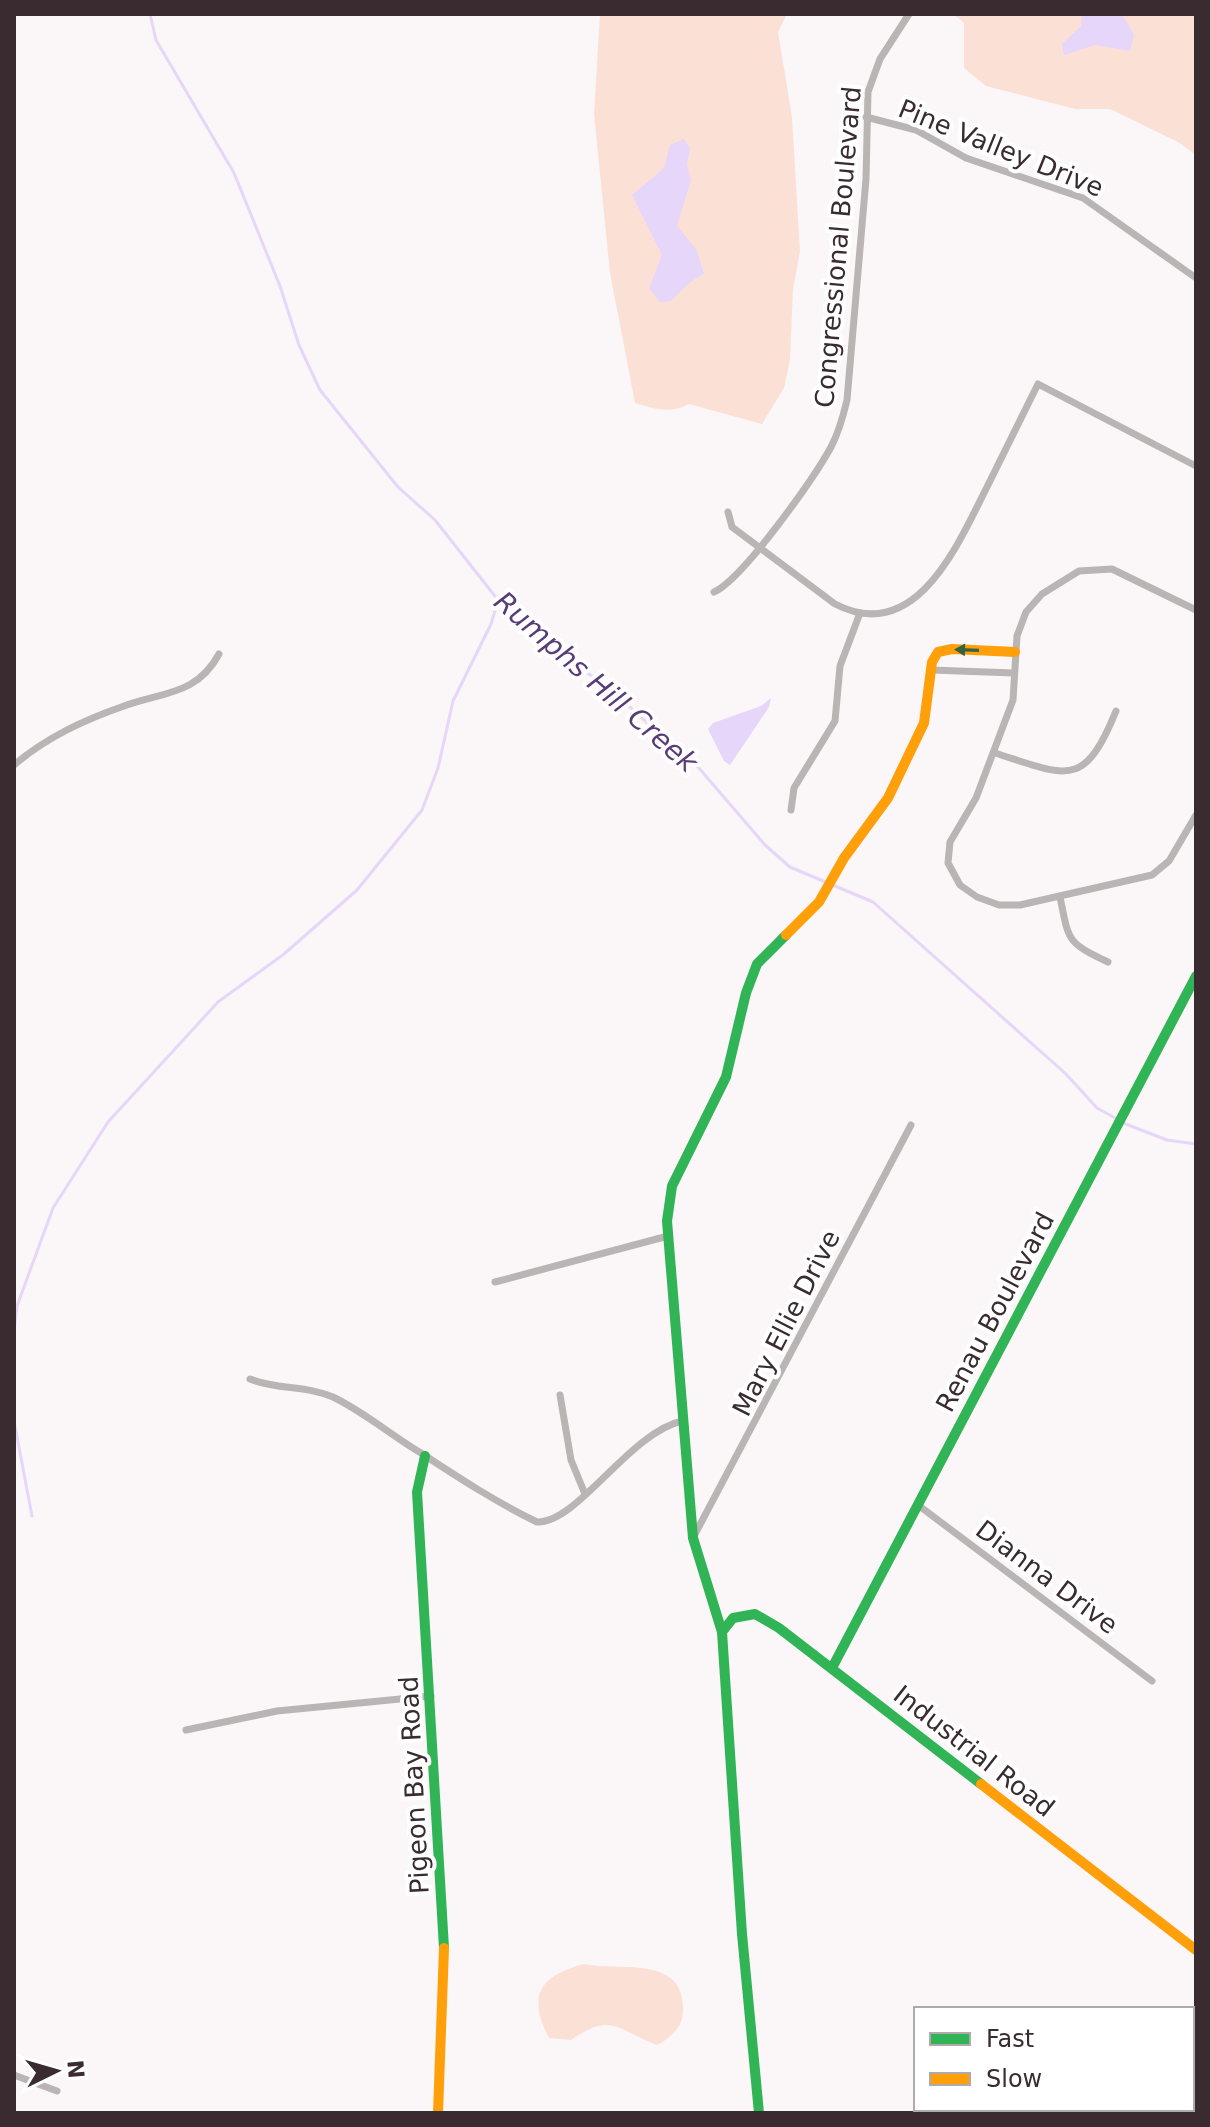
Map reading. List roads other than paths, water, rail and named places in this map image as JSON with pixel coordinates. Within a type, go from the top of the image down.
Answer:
[{"type":"street","name":"Congressional Boulevard","points":[[714,592],[729,585],[830,449],[847,400],[866,179],[868,92],[880,59],[909,14]]},
{"type":"street","name":"Pine Valley Drive","points":[[866,117],[916,130],[966,158],[1083,198],[1196,278]]},
{"type":"street","points":[[728,512],[732,527],[835,604],[860,613],[900,607],[917,596],[946,567],[1038,384],[1196,466]]},
{"type":"street","points":[[1196,610],[1112,569],[1079,571],[1042,594],[1026,612],[1015,652],[1013,700],[976,798],[950,842],[948,863],[960,885],[999,905],[1020,905],[1152,875],[1169,861],[1196,815]]},
{"type":"street","points":[[791,810],[794,788],[835,721],[840,666],[860,613]]},
{"type":"street","points":[[759,2113],[742,1934],[722,1632],[701,1573],[693,1538],[682,1421],[668,1236],[672,1186],[726,1077],[746,993],[757,964],[819,902],[844,858],[888,798],[924,723],[932,662],[943,650],[1015,652]]},
{"type":"street","points":[[14,765],[55,734],[128,704],[188,688],[207,673],[219,654]]},
{"type":"street","points":[[931,670],[1014,673]]},
{"type":"street","points":[[995,753],[1057,773],[1074,770],[1090,762],[1101,749],[1116,711]]},
{"type":"street","points":[[1060,897],[1068,937],[1075,945],[1108,962]]},
{"type":"street","name":"Renau Boulevard","points":[[832,1668],[1196,976]]},
{"type":"street","name":"Mary Ellie Drive","points":[[693,1538],[911,1125]]},
{"type":"street","points":[[495,1282],[668,1236]]},
{"type":"street","points":[[250,1379],[266,1385],[295,1387],[330,1396],[537,1522],[556,1517],[647,1436],[682,1421]]},
{"type":"street","points":[[560,1395],[571,1460],[585,1494]]},
{"type":"street","name":"Pigeon Bay Road","points":[[425,1456],[417,1492],[445,1944],[438,2113]]},
{"type":"street","name":"Dianna Drive","points":[[918,1505],[1152,1681]]},
{"type":"street","name":"Industrial Road","points":[[722,1632],[733,1618],[755,1614],[779,1628],[1196,1950]]},
{"type":"street","points":[[186,1730],[277,1711],[431,1696]]},
{"type":"street","points":[[14,2075],[57,2091]]},
{"type":"waterway","name":"Rumphs Hill Creek","points":[[150,14],[156,40],[234,173],[280,286],[299,345],[320,390],[398,487],[435,520],[498,600],[562,656],[607,686],[655,730],[686,753],[765,845],[790,867],[873,902],[1066,1074],[1097,1108],[1117,1119]]},
{"type":"waterway","points":[[14,1331],[17,1306],[53,1208],[108,1122],[218,1002],[284,954],[357,890],[422,810],[438,768],[453,701],[491,624],[498,600]]},
{"type":"waterway","name":"Rumphs Hill Creek","points":[[1123,1123],[1167,1140],[1196,1144]]},
{"type":"waterway","points":[[14,1421],[32,1516]]}]
